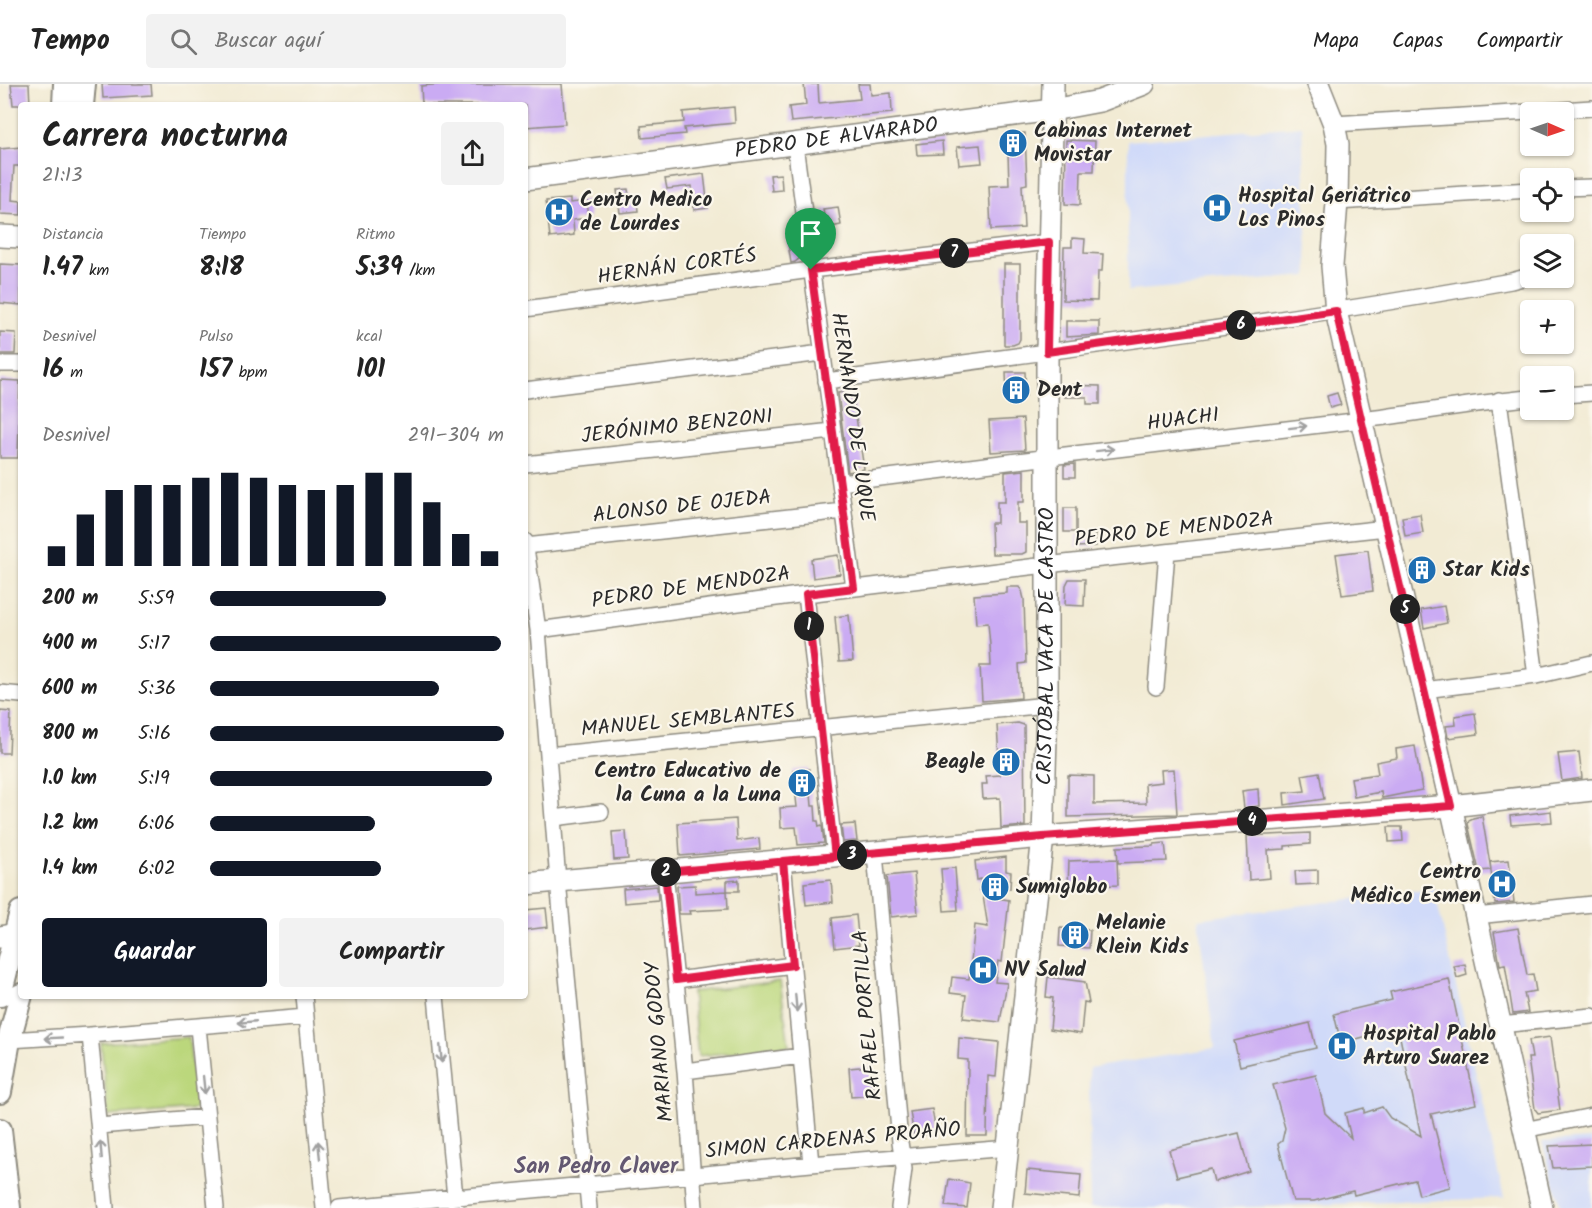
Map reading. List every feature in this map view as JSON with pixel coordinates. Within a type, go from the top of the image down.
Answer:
[{"type":"main road","points":[[64,102],[65,84]]},
{"type":"main road","points":[[82,102],[84,84]]},
{"type":"main road","name":"CRISTÓBAL VACA DE CASTRO","points":[[1001,1208],[1043,837],[1047,705],[1047,352],[1053,84]]},
{"type":"main road","name":"PEDRO DE ALVARADO","points":[[528,180],[1052,110],[1100,101],[1144,84]]},
{"type":"main road","points":[[1318,84],[1334,124],[1338,154],[1332,266],[1336,311],[1542,1208]]},
{"type":"main road","points":[[0,236],[18,237]]},
{"type":"main road","points":[[528,884],[1043,837],[1451,806],[1592,790]]},
{"type":"main road","points":[[0,995],[12,935],[18,920]]},
{"type":"main road","points":[[0,1092],[9,1040],[20,999]]},
{"type":"main road","points":[[0,1130],[9,1208]]},
{"type":"street","points":[[1334,124],[1592,108]]},
{"type":"street","name":"HERNANDO DE LUQUE","points":[[795,145],[854,588]]},
{"type":"street","points":[[1574,188],[1592,187]]},
{"type":"street","points":[[1337,202],[1520,191]]},
{"type":"street","name":"HERNÁN CORTÉS","points":[[528,309],[811,270],[1049,242]]},
{"type":"street","points":[[826,381],[1336,311],[1520,279]]},
{"type":"street","points":[[528,390],[822,353]]},
{"type":"street","points":[[0,364],[18,364]]},
{"type":"street","points":[[1574,394],[1592,393]]},
{"type":"street","name":"HUACHI","points":[[840,483],[1520,399]]},
{"type":"street","points":[[1499,400],[1536,676]]},
{"type":"street","name":"JERÓNIMO BENZONI","points":[[528,464],[833,431]]},
{"type":"street","name":"ALONSO DE OJEDA","points":[[528,546],[844,511]]},
{"type":"street","name":"PEDRO DE MENDOZA","points":[[538,630],[854,588],[1386,528]]},
{"type":"street","points":[[1156,687],[1167,552]]},
{"type":"street","points":[[528,565],[538,630],[558,881],[589,1208]]},
{"type":"street","points":[[806,594],[819,729],[835,857]]},
{"type":"street","points":[[1424,690],[1536,676],[1592,663]]},
{"type":"street","points":[[0,693],[18,695]]},
{"type":"street","name":"MANUEL SEMBLANTES","points":[[548,755],[1047,705]]},
{"type":"street","points":[[554,818],[601,812]]},
{"type":"street","name":"RAFAEL PORTILLA","points":[[875,853],[904,1169],[899,1208]]},
{"type":"street","points":[[783,861],[811,1164]]},
{"type":"street","name":"MARIANO GODOY","points":[[665,872],[685,1071],[695,1208]]},
{"type":"street","points":[[1476,916],[1592,904]]},
{"type":"street","points":[[676,980],[793,965]]},
{"type":"street","points":[[304,999],[324,1208]]},
{"type":"street","points":[[436,999],[456,1202]]},
{"type":"street","points":[[1500,1025],[1592,1016]]},
{"type":"street","points":[[9,1040],[306,1017]]},
{"type":"street","points":[[198,1027],[216,1208]]},
{"type":"street","points":[[90,1035],[106,1208]]},
{"type":"street","points":[[685,1071],[801,1056]]},
{"type":"street","points":[[1524,1130],[1592,1116]]},
{"type":"street","points":[[99,1126],[207,1117]]},
{"type":"street","name":"SIMON CARDENAS PROAÑO","points":[[339,1208],[456,1202],[587,1184],[903,1155],[1009,1148]]},
{"type":"shaded area","name":"Hospital Geriátrico Los Pinos","points":[[1302,126],[1308,276],[1128,291],[1128,141]]},
{"type":"shaded area","name":"Hospital Pablo Arturo Suarez","points":[[1434,888],[1504,1198],[1223,1208],[1090,1208],[1089,1068],[1215,1048],[1198,919]]},
{"type":"shaded area","points":[[1592,1139],[1592,1208],[1561,1208],[1542,1142]]},
{"type":"green space","points":[[780,981],[789,1046],[698,1056],[692,992]]},
{"type":"green space","points":[[189,1037],[196,1109],[108,1116],[101,1043]]},
{"type":"building","points":[[11,84],[29,84],[30,102],[18,102],[18,105],[13,105]]},
{"type":"building","points":[[102,84],[151,84],[152,95],[103,98]]},
{"type":"building","points":[[562,84],[565,124],[528,127],[528,102],[422,102],[421,86]]},
{"type":"building","points":[[804,84],[818,84],[819,103],[860,99],[858,84],[870,84],[871,95],[891,93],[892,113],[791,122],[789,107],[806,105]]},
{"type":"building","points":[[734,107],[735,123],[684,128],[685,134],[642,138],[641,126],[684,122],[683,112]]},
{"type":"building","points":[[1025,133],[1027,184],[1022,185],[1024,228],[991,230],[989,186],[1009,185],[1008,153],[1005,153],[1004,134]]},
{"type":"building","points":[[1066,140],[1095,141],[1094,171],[1081,171],[1080,205],[1065,204]]},
{"type":"building","points":[[942,141],[943,154],[917,155],[916,144]]},
{"type":"building","points":[[980,145],[982,163],[959,165],[957,147]]},
{"type":"building","points":[[18,147],[18,166],[14,166],[12,200],[18,201],[18,215],[0,214],[0,149]]},
{"type":"building","points":[[704,174],[708,208],[694,210],[692,186],[667,189],[665,179]]},
{"type":"building","points":[[781,174],[782,190],[772,191],[770,175]]},
{"type":"building","points":[[628,189],[629,196],[636,195],[638,211],[620,213],[617,190]]},
{"type":"building","name":"Centro Medico de Lourdes","points":[[570,199],[570,203],[587,201],[589,218],[573,220],[574,235],[550,238],[546,201]]},
{"type":"building","points":[[838,207],[841,225],[826,228],[823,209]]},
{"type":"building","points":[[797,235],[800,258],[791,263],[787,237]]},
{"type":"building","points":[[1072,238],[1085,239],[1084,253],[1103,254],[1102,271],[1098,271],[1097,301],[1063,300],[1064,247],[1072,247]]},
{"type":"building","points":[[0,264],[18,265],[18,305],[0,303]]},
{"type":"building","points":[[1004,264],[1020,264],[1020,339],[1013,345],[1004,345]]},
{"type":"building","points":[[1066,321],[1099,321],[1099,335],[1066,337]]},
{"type":"building","points":[[0,332],[16,333],[15,354],[0,354]]},
{"type":"building","points":[[1006,372],[1025,372],[1026,396],[1007,397]]},
{"type":"building","points":[[0,380],[18,381],[18,458],[0,458]]},
{"type":"building","points":[[1065,385],[1100,386],[1100,404],[1087,404],[1087,397],[1065,397]]},
{"type":"building","points":[[852,391],[864,469],[848,472],[838,393]]},
{"type":"building","points":[[1337,393],[1341,405],[1330,408],[1327,396]]},
{"type":"building","points":[[1023,419],[1025,450],[991,452],[989,421]]},
{"type":"building","points":[[1075,464],[1075,477],[1064,477],[1064,465]]},
{"type":"building","points":[[1024,470],[1024,502],[1018,502],[1018,523],[1026,523],[1026,552],[992,554],[991,523],[997,523],[997,502],[1005,502],[1005,472]]},
{"type":"building","points":[[1064,508],[1076,508],[1076,532],[1064,532]]},
{"type":"building","points":[[1420,514],[1423,533],[1405,536],[1402,517]]},
{"type":"building","points":[[1095,534],[1096,546],[1076,547],[1076,535]]},
{"type":"building","points":[[1368,550],[1373,591],[1342,595],[1336,554]]},
{"type":"building","points":[[838,555],[840,574],[813,578],[811,559]]},
{"type":"building","name":"Star Kids","points":[[1430,560],[1432,577],[1414,579],[1412,563]]},
{"type":"building","points":[[1069,579],[1085,579],[1084,606],[1065,605],[1066,585]]},
{"type":"building","points":[[1007,587],[1019,587],[1024,599],[1026,663],[1019,664],[1021,698],[982,701],[980,666],[991,666],[990,645],[988,623],[976,624],[974,595],[1007,593]]},
{"type":"building","points":[[1444,606],[1447,623],[1424,628],[1421,610]]},
{"type":"building","points":[[849,615],[853,661],[839,662],[835,617]]},
{"type":"building","points":[[0,711],[11,712],[9,753],[0,753]]},
{"type":"building","points":[[1475,713],[1478,734],[1448,738],[1446,726],[1456,725],[1455,716]]},
{"type":"building","points":[[1018,723],[1024,725],[1025,826],[1001,828],[1000,798],[983,799],[982,784],[987,784],[986,776],[1000,775],[997,725]]},
{"type":"building","points":[[1415,746],[1422,790],[1382,798],[1381,792],[1354,797],[1351,778],[1378,774],[1376,762],[1397,758],[1396,749]]},
{"type":"building","points":[[1579,752],[1582,778],[1562,781],[1558,754]]},
{"type":"building","points":[[809,769],[812,806],[815,806],[816,821],[819,827],[822,826],[824,843],[798,845],[796,827],[781,828],[780,808],[797,807],[793,770]]},
{"type":"building","points":[[1174,769],[1177,814],[1068,817],[1068,775],[1094,776],[1094,804],[1146,803],[1145,784],[1162,782],[1161,770]]},
{"type":"building","points":[[1319,772],[1324,799],[1285,805],[1284,793],[1305,791],[1302,775]]},
{"type":"building","points":[[1258,789],[1259,806],[1244,808],[1242,791]]},
{"type":"building","points":[[1551,811],[1552,822],[1511,825],[1510,816]]},
{"type":"building","points":[[1482,816],[1491,870],[1479,871],[1468,824],[1469,820]]},
{"type":"building","points":[[736,819],[737,841],[759,838],[760,849],[680,856],[678,823]]},
{"type":"building","points":[[855,824],[857,841],[843,842],[841,825]]},
{"type":"building","points":[[1388,827],[1402,827],[1403,841],[1389,842]]},
{"type":"building","points":[[626,831],[628,859],[614,860],[612,832]]},
{"type":"building","points":[[1310,833],[1310,844],[1268,850],[1270,878],[1249,880],[1247,836]]},
{"type":"building","points":[[1165,843],[1167,861],[1118,863],[1117,847],[1154,846],[1154,844]]},
{"type":"building","points":[[1006,857],[1006,871],[1011,872],[1010,889],[980,890],[981,879],[977,880],[975,861]]},
{"type":"building","points":[[1117,859],[1118,885],[1068,887],[1069,861]]},
{"type":"building","name":"Centro Médico Esmen","points":[[1509,860],[1514,902],[1495,904],[1490,862]]},
{"type":"building","points":[[955,868],[958,910],[944,911],[941,869]]},
{"type":"building","points":[[1318,870],[1318,884],[1296,885],[1295,871]]},
{"type":"building","points":[[914,873],[918,914],[891,917],[887,876]]},
{"type":"building","points":[[739,880],[739,891],[727,891],[727,881]]},
{"type":"building","points":[[831,880],[833,902],[806,905],[804,883]]},
{"type":"building","points":[[695,885],[695,893],[727,891],[728,909],[689,911],[690,914],[679,914],[677,886]]},
{"type":"building","points":[[657,886],[658,900],[624,903],[623,889]]},
{"type":"building","points":[[983,896],[1009,900],[1002,962],[998,961],[995,982],[1007,983],[1000,1022],[963,1018],[966,995],[950,993],[952,977],[969,979],[975,925],[988,927]]},
{"type":"building","points":[[546,908],[548,927],[528,930],[528,910]]},
{"type":"building","points":[[856,915],[859,945],[835,948],[832,918]]},
{"type":"building","name":"Melanie Klein Kids","points":[[1060,928],[1090,930],[1089,948],[1059,946]]},
{"type":"building","points":[[1518,928],[1527,975],[1533,974],[1536,991],[1524,993],[1528,1012],[1513,1014],[1505,964],[1500,965],[1494,932]]},
{"type":"building","points":[[1465,964],[1467,975],[1457,978],[1454,966]]},
{"type":"building","points":[[1048,977],[1085,982],[1089,1003],[1084,1002],[1081,1034],[1050,1029],[1053,998],[1046,997]]},
{"type":"building","points":[[1449,979],[1476,1104],[1431,1114],[1450,1187],[1419,1195],[1415,1180],[1354,1195],[1353,1191],[1314,1201],[1293,1201],[1278,1144],[1282,1141],[1285,1128],[1273,1085],[1316,1075],[1325,1113],[1351,1138],[1345,1113],[1364,1108],[1364,1113],[1382,1107],[1390,1118],[1421,1136],[1398,1028],[1341,1043],[1334,1014],[1392,1000],[1390,992]]},
{"type":"building","points":[[1310,1023],[1316,1048],[1240,1066],[1234,1041]]},
{"type":"building","points":[[1550,1037],[1560,1110],[1538,1113],[1535,1109],[1528,1058],[1532,1058],[1529,1040]]},
{"type":"building","points":[[959,1038],[999,1042],[996,1077],[988,1076],[987,1136],[967,1136],[968,1060],[958,1059]]},
{"type":"building","points":[[871,1066],[873,1095],[851,1097],[849,1068]]},
{"type":"building","points":[[932,1109],[936,1133],[914,1136],[910,1112]]},
{"type":"building","points":[[1239,1133],[1249,1171],[1214,1182],[1211,1169],[1177,1177],[1169,1150]]},
{"type":"building","points":[[1592,1144],[1592,1166],[1553,1168],[1549,1146]]},
{"type":"building","points":[[1027,1170],[1081,1175],[1079,1198],[1025,1193]]},
{"type":"building","points":[[949,1179],[970,1183],[967,1208],[945,1206]]},
{"type":"place","name":"Cabinas Internet Movistar","points":[[1013,143]]},
{"type":"place","name":"Hospital Geriátrico Los Pinos","points":[[1217,208]]},
{"type":"place","name":"Centro Medico de Lourdes","points":[[559,212]]},
{"type":"place","name":"Dent","points":[[1016,390]]},
{"type":"place","name":"Star Kids","points":[[1422,570]]},
{"type":"place","name":"Beagle","points":[[1006,762]]},
{"type":"place","name":"Centro Educativo de la Cuna a la Luna","points":[[802,783]]},
{"type":"place","name":"Centro Médico Esmen","points":[[1502,884]]},
{"type":"place","name":"Sumiglobo","points":[[995,887]]},
{"type":"place","name":"Melanie Klein Kids","points":[[1075,935]]},
{"type":"place","name":"NV Salud","points":[[983,970]]},
{"type":"place","name":"Hospital Pablo Arturo Suarez","points":[[1342,1046]]},
{"type":"district","name":"San Pedro Claver","points":[[596,1167]]},
{"type":"route","points":[[811,270],[854,588],[806,594],[819,729],[835,857],[783,861],[665,872],[676,980],[793,965],[783,861],[835,857],[1043,837],[1451,806],[1336,311],[1047,352],[1049,242],[811,270]]}]
